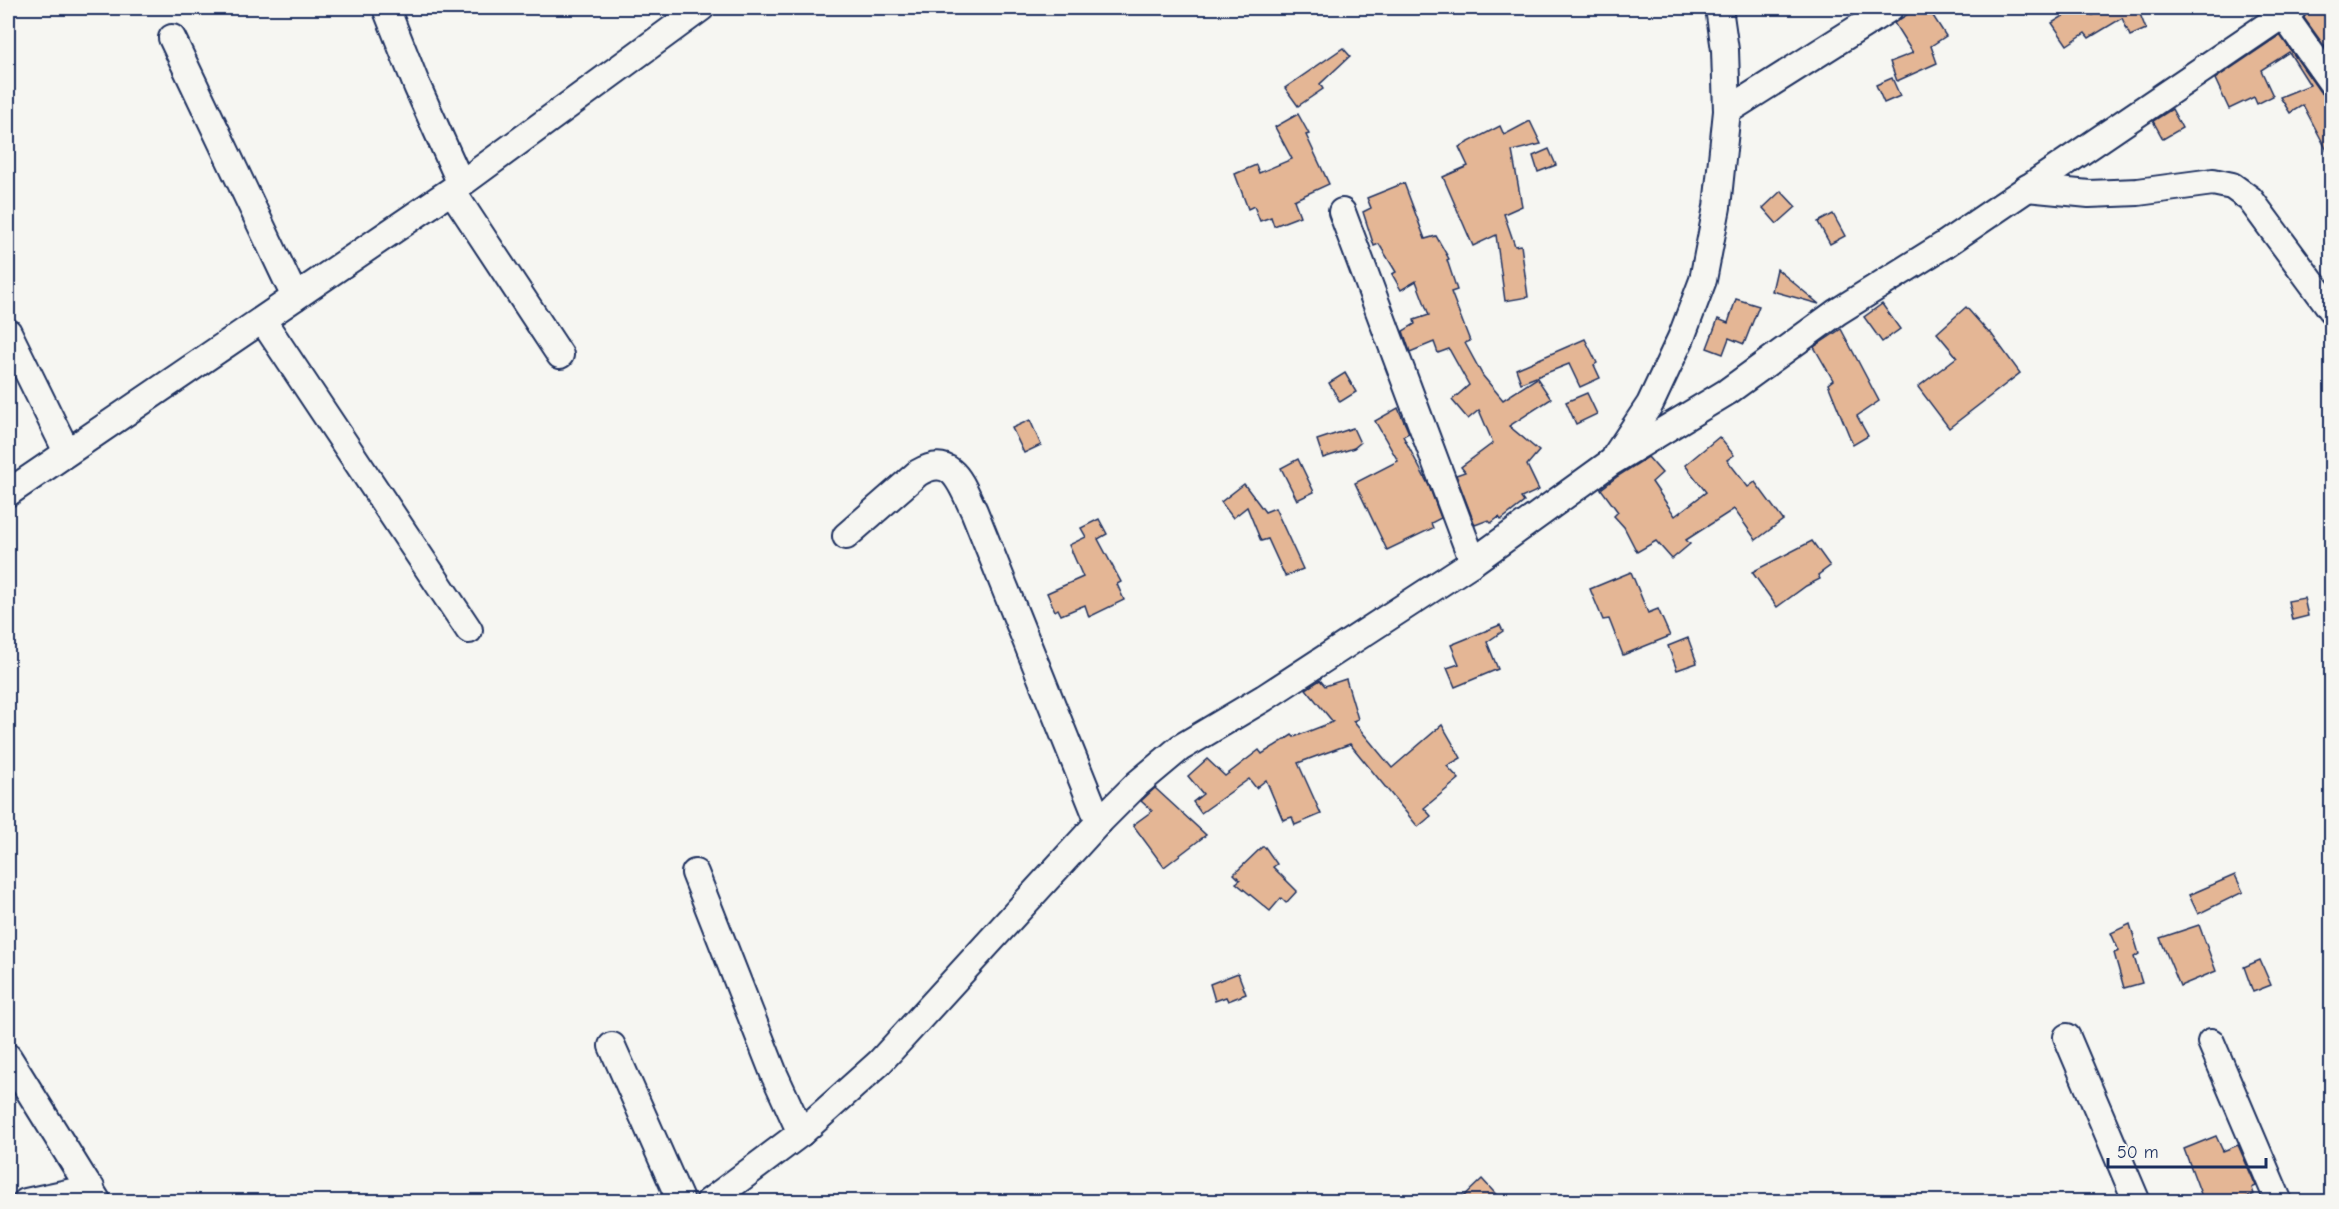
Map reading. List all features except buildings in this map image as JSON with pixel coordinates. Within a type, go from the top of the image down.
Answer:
[{"type":"street","points":[[386,8],[456,188],[560,356]]},
{"type":"street","points":[[8,493],[264,321],[295,297],[456,188],[701,8]]},
{"type":"street","points":[[1610,463],[1650,404],[1681,338],[1702,280],[1717,207],[1727,111],[1725,50],[1719,8]]},
{"type":"street","points":[[1727,111],[1890,8]]},
{"type":"street","points":[[709,1202],[801,1133],[879,1063],[1099,822],[1137,784],[1180,748],[1264,698],[1473,562],[1610,463],[1727,392],[1837,312],[1944,245],[2288,11],[2331,82]]},
{"type":"street","points":[[172,38],[295,297]]},
{"type":"street","points":[[2027,188],[2089,195],[2138,192],[2213,182],[2232,186],[2250,199],[2331,310]]},
{"type":"street","points":[[1342,212],[1473,562]]},
{"type":"street","points":[[264,321],[470,630]]},
{"type":"street","points":[[8,332],[67,452]]},
{"type":"street","points":[[846,536],[918,472],[929,466],[941,465],[956,474],[974,511],[1099,822]]},
{"type":"street","points":[[695,873],[774,1074],[801,1133]]},
{"type":"street","points":[[2067,1037],[2138,1202]]},
{"type":"street","points":[[2211,1042],[2279,1202]]},
{"type":"street","points":[[612,1046],[681,1202]]},
{"type":"street","points":[[8,1058],[95,1195]]},
{"type":"street","points":[[26,1202],[95,1195]]},
{"type":"street","points":[[69,1202],[95,1195]]}]
